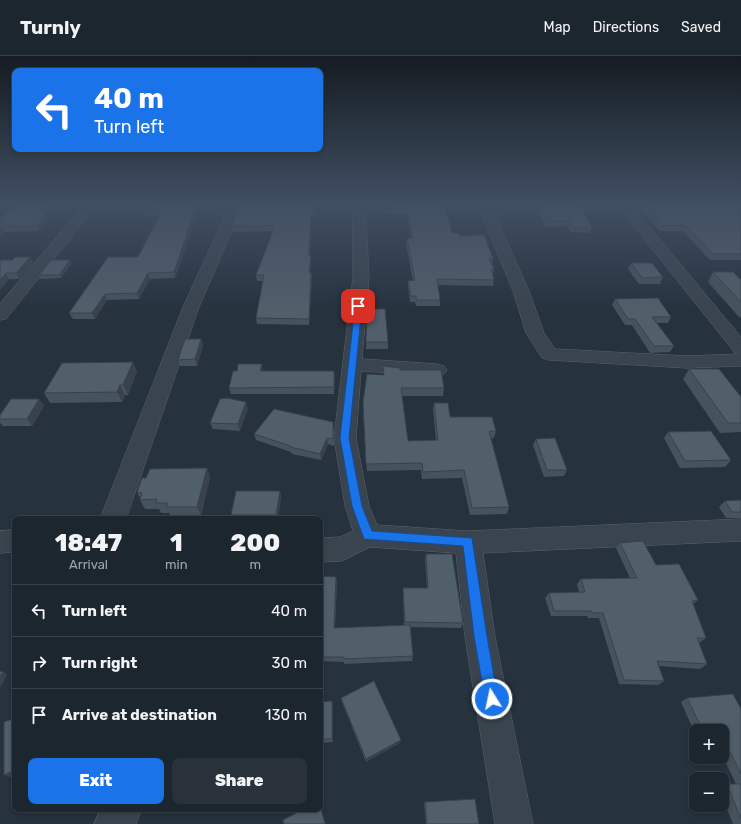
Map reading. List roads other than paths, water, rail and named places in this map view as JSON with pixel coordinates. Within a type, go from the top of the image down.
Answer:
[{"type":"street","points":[[0,315],[64,239]]},
{"type":"street","points":[[113,516],[191,307],[221,239]]},
{"type":"street","points":[[360,239],[361,277],[345,438],[357,506],[368,536]]},
{"type":"street","points":[[499,239],[521,291],[535,333],[549,354],[687,362],[741,360]]},
{"type":"street","points":[[651,239],[741,349]]},
{"type":"street","points":[[353,364],[437,370]]},
{"type":"street","points":[[323,550],[342,550],[368,536],[468,542],[741,530]]},
{"type":"street","points":[[0,542],[12,541]]},
{"type":"street","points":[[468,542],[480,636],[514,824]]},
{"type":"street","points":[[113,824],[122,812]]}]
